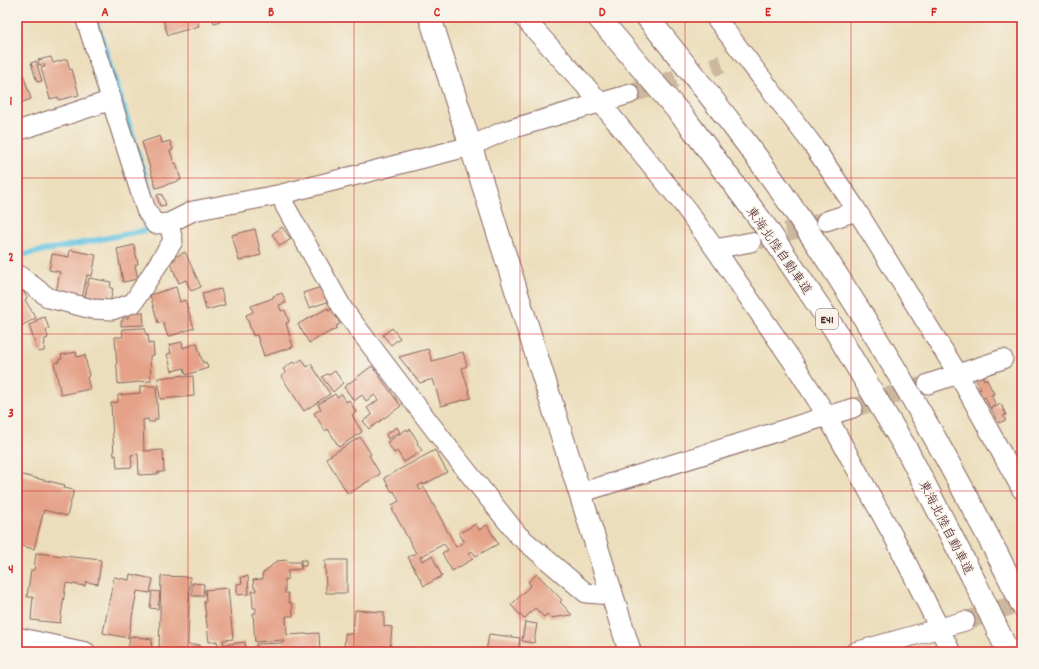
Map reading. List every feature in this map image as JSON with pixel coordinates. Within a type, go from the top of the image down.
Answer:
[{"type":"main road","points":[[430,17],[630,652]]},
{"type":"main road","name":"東海北陸自動車道","points":[[598,17],[693,131],[765,226],[835,330],[908,452],[976,584],[1008,652]]},
{"type":"main road","name":"E41","points":[[648,17],[720,108],[797,214],[863,315],[936,438],[1008,575],[1022,605]]},
{"type":"street","points":[[85,17],[146,210],[155,224],[170,223],[193,211],[282,194],[471,146],[504,131],[630,94]]},
{"type":"street","points":[[523,17],[600,102],[682,203],[793,362],[826,416],[897,543],[950,652]]},
{"type":"street","points":[[715,17],[812,144],[857,211],[958,374],[1022,490]]},
{"type":"street","points":[[17,131],[112,100]]},
{"type":"street","points":[[282,194],[284,206],[343,309],[451,451],[518,535],[586,593],[612,595]]},
{"type":"street","points":[[826,221],[857,211]]},
{"type":"street","points":[[17,276],[20,276],[49,298],[92,310],[112,310],[133,303],[173,241],[170,223]]},
{"type":"street","points":[[716,250],[751,242]]},
{"type":"street","points":[[928,384],[1003,359]]},
{"type":"street","points":[[580,493],[853,408]]},
{"type":"street","points":[[855,652],[939,627],[965,621]]},
{"type":"street","points":[[17,637],[86,652]]},
{"type":"building","points":[[162,17],[196,17],[199,26],[168,35]]},
{"type":"building","points":[[212,17],[233,17],[214,23]]},
{"type":"building","points":[[51,57],[53,63],[67,59],[70,70],[72,69],[79,95],[59,100],[58,97],[50,99],[41,68],[45,67],[44,64],[39,65],[38,60]]},
{"type":"building","points":[[36,61],[42,81],[37,82],[31,63]]},
{"type":"building","points":[[21,68],[31,99],[17,104],[17,70]]},
{"type":"building","points":[[160,136],[162,143],[170,141],[173,150],[170,151],[174,163],[176,163],[181,180],[156,188],[142,142]]},
{"type":"building","points":[[162,194],[166,205],[160,206],[157,195]]},
{"type":"building","points":[[282,227],[291,239],[280,246],[272,234]]},
{"type":"building","points":[[255,229],[261,255],[239,261],[232,235]]},
{"type":"building","points":[[134,245],[138,264],[135,265],[138,279],[123,282],[117,249]]},
{"type":"building","points":[[70,250],[96,255],[92,276],[87,275],[82,298],[56,293],[60,272],[49,270],[52,254],[69,257]]},
{"type":"building","points":[[185,252],[201,287],[191,291],[186,280],[179,283],[170,262],[176,259],[175,257]]},
{"type":"building","points":[[89,278],[111,282],[110,288],[113,288],[110,303],[85,297]]},
{"type":"building","points":[[17,281],[27,298],[25,300],[36,318],[17,328]]},
{"type":"building","points":[[176,287],[180,302],[185,300],[194,328],[168,337],[163,322],[158,323],[150,295]]},
{"type":"building","points":[[321,287],[327,302],[309,308],[303,293]]},
{"type":"building","points":[[221,289],[225,305],[206,310],[202,293]]},
{"type":"building","points":[[282,293],[286,303],[279,305],[281,311],[285,310],[289,322],[286,323],[293,347],[264,356],[257,335],[253,336],[246,315],[253,312],[251,306]]},
{"type":"building","points":[[328,308],[329,311],[332,309],[340,324],[336,326],[337,328],[309,343],[298,324]]},
{"type":"building","points":[[143,312],[144,325],[121,326],[121,321],[123,321],[123,318],[128,318],[128,313]]},
{"type":"building","points":[[45,317],[49,329],[46,330],[48,338],[45,339],[44,351],[38,352],[29,325],[37,322],[36,320]]},
{"type":"building","points":[[145,328],[146,335],[148,334],[149,344],[153,343],[154,355],[150,356],[151,381],[118,384],[115,337],[123,337],[122,329]]},
{"type":"building","points":[[392,328],[400,338],[391,345],[383,335]]},
{"type":"building","points":[[182,342],[183,348],[197,343],[203,363],[206,362],[208,368],[186,375],[184,368],[172,371],[167,354],[171,353],[169,345]]},
{"type":"building","points":[[428,349],[432,361],[463,352],[467,366],[462,368],[471,398],[441,406],[433,379],[420,383],[399,357]]},
{"type":"building","points":[[76,352],[77,357],[85,355],[89,376],[87,377],[90,389],[61,395],[54,363],[59,362],[59,359],[62,359],[61,355]]},
{"type":"building","points":[[302,359],[307,367],[311,364],[330,394],[304,411],[281,376],[286,373],[283,369],[293,362],[295,364]]},
{"type":"building","points":[[372,366],[401,406],[369,429],[363,421],[372,415],[367,408],[378,400],[375,395],[366,401],[362,395],[354,401],[344,387]]},
{"type":"building","points":[[335,371],[343,383],[333,392],[322,377]]},
{"type":"building","points":[[184,375],[184,377],[193,376],[194,396],[160,399],[158,378]]},
{"type":"building","points":[[982,375],[984,380],[986,378],[994,394],[991,395],[996,405],[990,408],[985,397],[982,398],[978,390],[981,389],[975,378]]},
{"type":"building","points":[[140,386],[156,386],[158,419],[155,419],[155,422],[149,422],[148,419],[143,420],[144,451],[163,450],[164,472],[158,472],[158,474],[139,475],[138,454],[131,455],[132,467],[117,468],[116,455],[114,456],[111,403],[118,402],[118,395],[140,393]]},
{"type":"building","points":[[335,394],[337,397],[342,394],[346,402],[349,400],[356,412],[352,415],[362,432],[339,447],[328,429],[325,431],[314,413],[321,409],[318,404]]},
{"type":"building","points":[[1001,404],[1006,415],[1003,416],[1006,420],[999,423],[991,409]]},
{"type":"building","points":[[397,427],[400,432],[388,439],[386,434]]},
{"type":"building","points":[[407,429],[408,431],[410,429],[422,451],[404,462],[397,451],[394,453],[387,442]]},
{"type":"building","points":[[360,437],[371,454],[369,455],[380,474],[348,494],[326,458]]},
{"type":"building","points":[[435,450],[447,472],[423,485],[423,483],[418,486],[420,490],[424,487],[456,547],[464,542],[459,533],[476,524],[479,530],[487,525],[498,544],[476,556],[472,551],[469,553],[473,559],[452,571],[442,553],[448,550],[444,544],[420,557],[422,561],[432,556],[442,576],[424,586],[408,557],[416,553],[392,509],[394,508],[392,505],[399,501],[394,491],[392,492],[384,478]]},
{"type":"building","points":[[18,474],[65,485],[64,488],[74,490],[67,516],[44,510],[34,549],[17,545]]},
{"type":"building","points":[[36,553],[101,560],[98,584],[86,582],[85,586],[66,583],[60,623],[31,620],[33,597],[27,597],[31,570],[34,570]]},
{"type":"building","points":[[287,560],[288,562],[300,562],[301,569],[288,570],[288,579],[285,579],[285,593],[288,593],[289,603],[292,603],[293,616],[286,616],[287,635],[319,633],[320,652],[256,652],[256,644],[283,643],[284,640],[255,642],[253,613],[256,613],[256,608],[253,608],[252,591],[256,591],[256,588],[254,588],[253,580],[263,579],[262,574],[277,561]]},
{"type":"building","points":[[301,560],[306,560],[306,566],[301,566]]},
{"type":"building","points":[[325,560],[347,560],[347,593],[326,593]]},
{"type":"building","points":[[130,574],[153,579],[150,593],[137,591],[128,638],[103,633],[114,577],[129,580]]},
{"type":"building","points":[[537,574],[562,600],[560,602],[572,615],[550,618],[547,614],[544,617],[535,608],[524,619],[511,605],[531,585],[528,582]]},
{"type":"building","points":[[161,576],[190,577],[188,645],[200,645],[200,652],[159,652]]},
{"type":"building","points":[[248,576],[249,594],[237,595],[237,584],[242,583],[241,577]]},
{"type":"building","points":[[192,583],[204,584],[203,596],[192,596]]},
{"type":"building","points":[[228,588],[233,639],[223,640],[224,645],[245,642],[246,652],[223,652],[223,648],[218,648],[217,641],[209,642],[204,601],[206,601],[205,590]]},
{"type":"building","points":[[152,591],[160,592],[158,609],[150,608]]},
{"type":"building","points":[[355,610],[384,612],[384,626],[392,627],[390,652],[344,652],[345,633],[353,634]]},
{"type":"building","points":[[525,622],[537,624],[534,643],[522,641]]},
{"type":"building","points":[[489,634],[520,638],[518,652],[486,652]]},
{"type":"building","points":[[130,636],[152,639],[151,652],[128,652]]},
{"type":"waterway","points":[[95,17],[157,213]]},
{"type":"waterway","points":[[17,256],[152,229]]},
{"type":"tunnel","points":[[630,94],[722,64]]},
{"type":"tunnel","points":[[758,240],[826,221]]},
{"type":"tunnel","points":[[853,408],[921,386]]},
{"type":"tunnel","points":[[965,621],[1022,602]]}]
